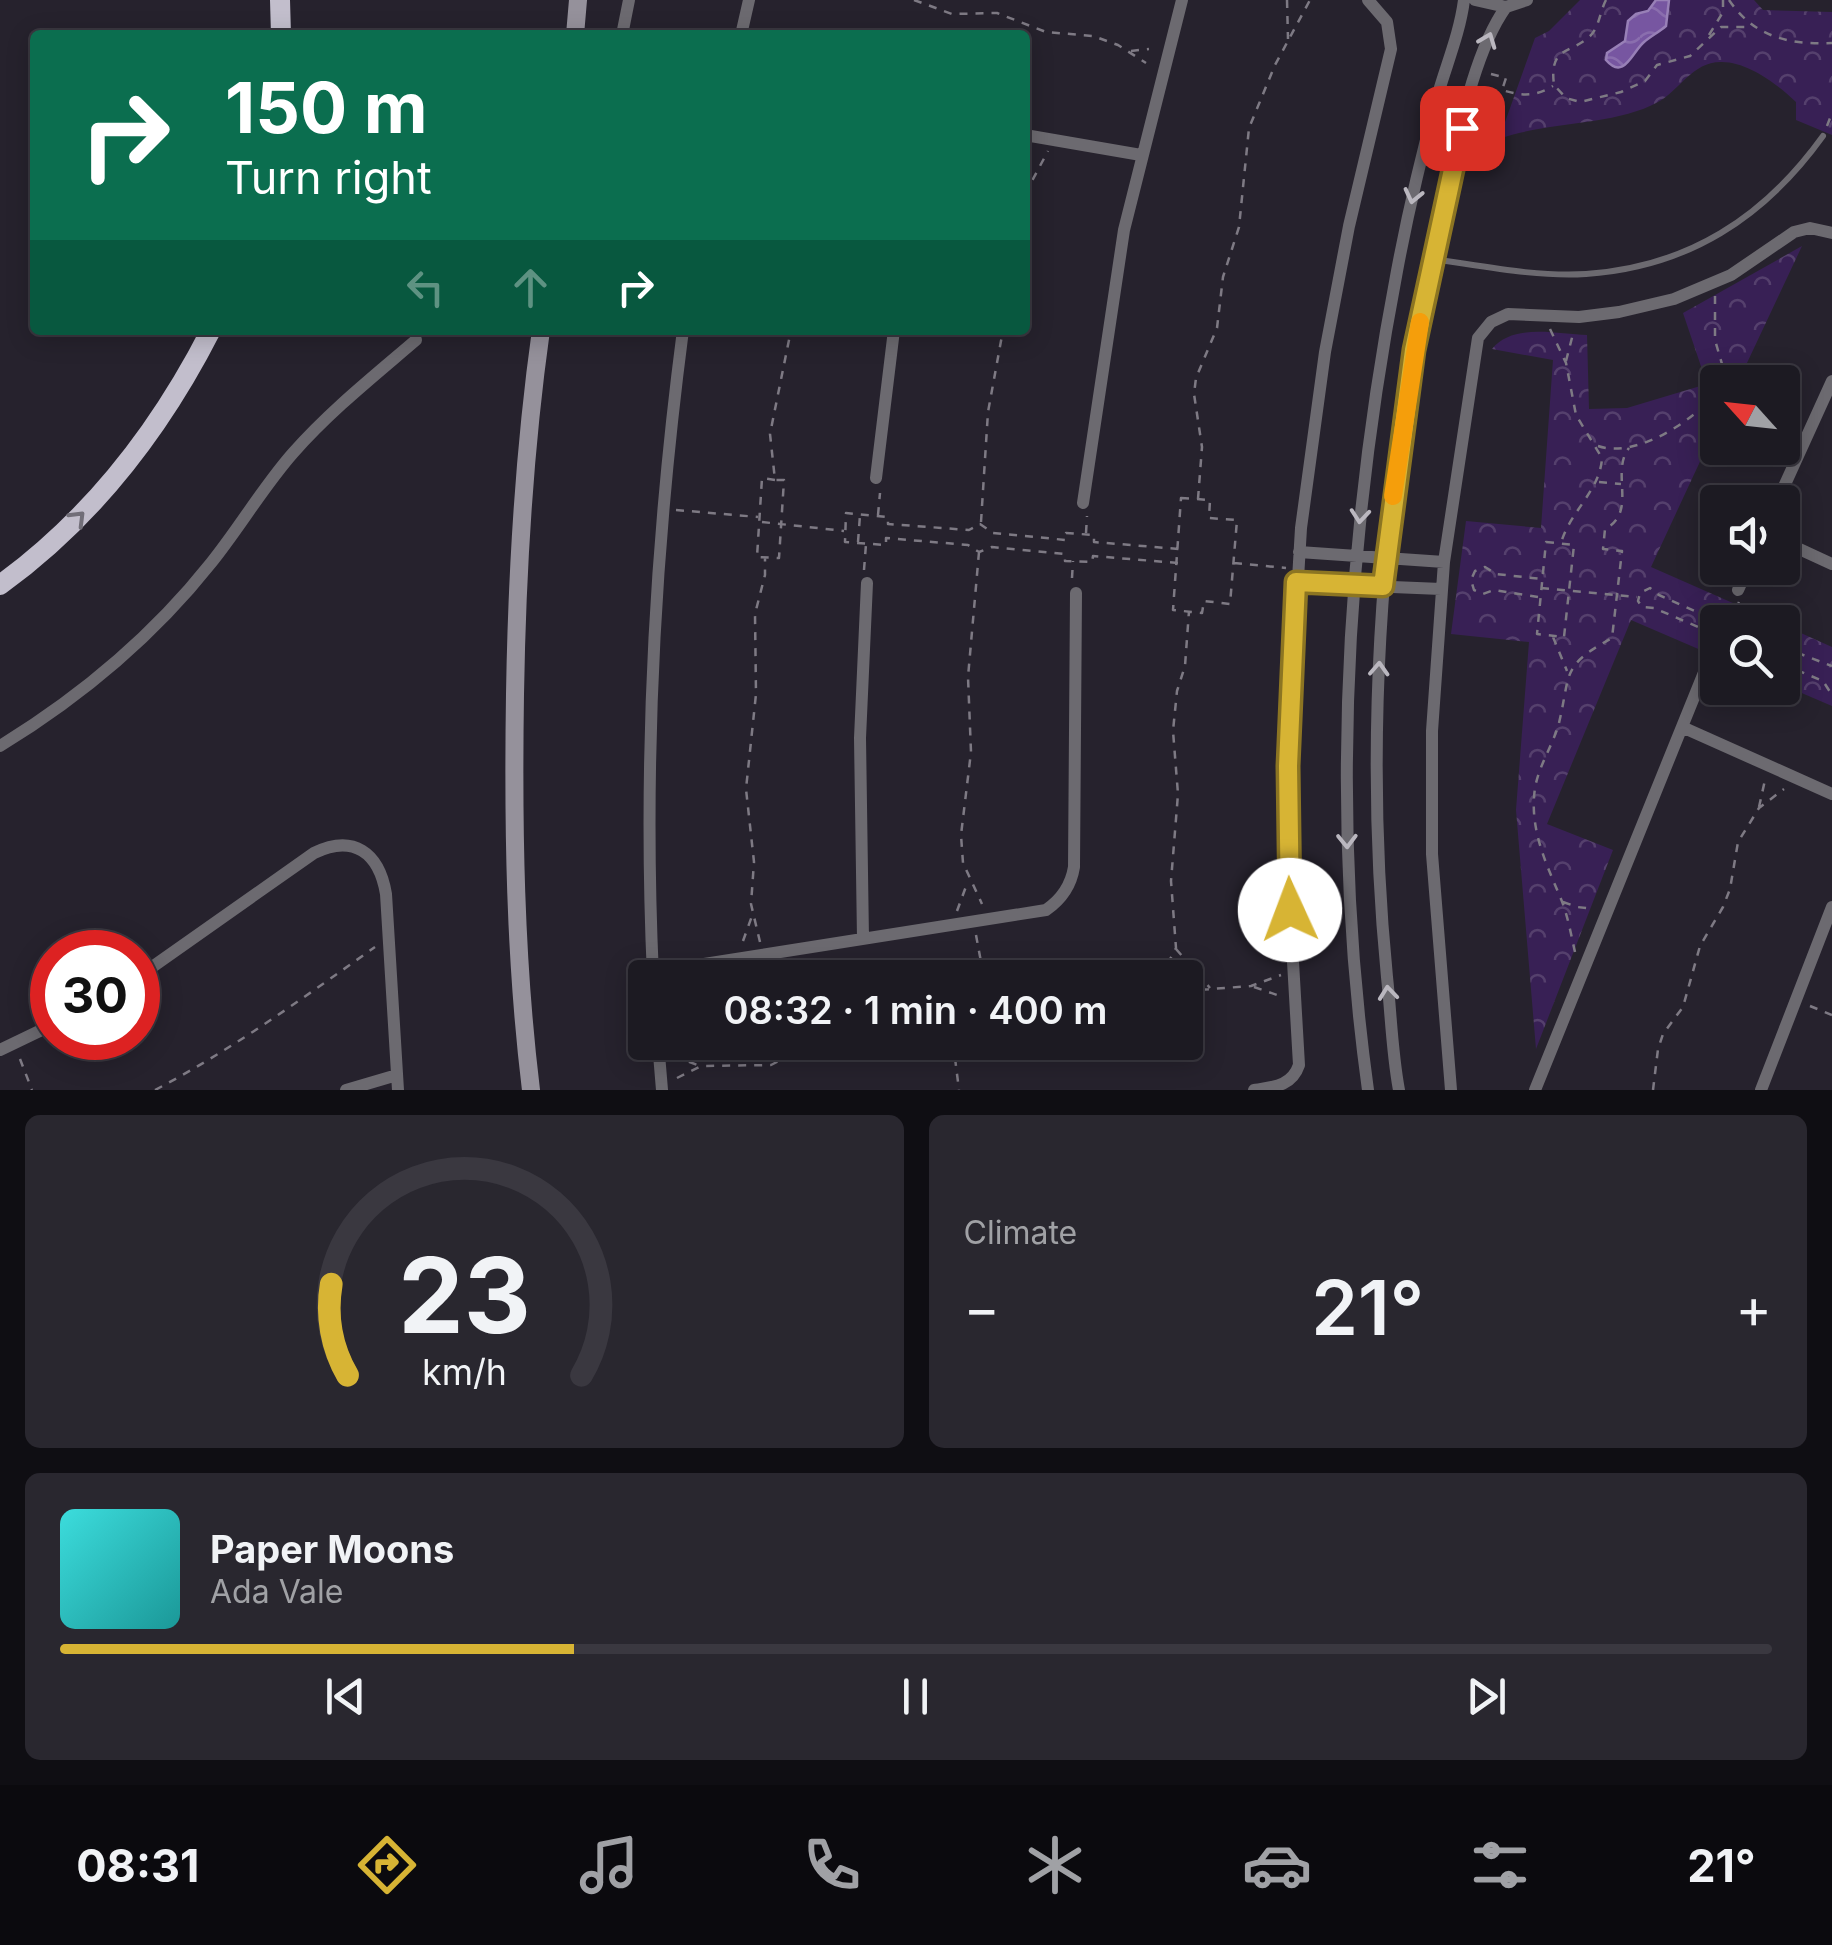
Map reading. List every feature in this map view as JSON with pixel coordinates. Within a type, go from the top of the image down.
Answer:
[{"type":"highway","points":[[280,0],[281,30]]},
{"type":"highway","points":[[2,583],[61,535],[135,454],[176,393],[207,335]]},
{"type":"main road","points":[[575,30],[578,0]]},
{"type":"main road","points":[[531,1090],[520,980],[514,774],[518,547],[540,335]]},
{"type":"street","points":[[623,30],[629,0]]},
{"type":"street","points":[[741,30],[749,0]]},
{"type":"street","points":[[1083,503],[1113,290],[1141,155],[1182,0]]},
{"type":"street","points":[[1254,1090],[1284,1084],[1297,1071],[1299,1058],[1288,766],[1297,576],[1310,449],[1329,334],[1349,226],[1391,49],[1387,22],[1368,0]]},
{"type":"street","points":[[1368,1090],[1348,889],[1346,732],[1356,556],[1371,422],[1400,254],[1424,145],[1464,0]]},
{"type":"street","points":[[1475,0],[1506,7],[1528,0]]},
{"type":"street","points":[[1399,1090],[1378,892],[1376,829],[1383,586],[1402,425],[1432,258],[1478,70],[1488,39],[1506,7]]},
{"type":"street","points":[[1030,136],[1141,155]]},
{"type":"street","points":[[1451,1090],[1436,916],[1431,792],[1434,675],[1444,562],[1478,338],[1499,317],[1517,312],[1579,317],[1648,306],[1713,284],[1794,232],[1819,229],[1832,233]]},
{"type":"street","points":[[653,960],[650,738],[663,510],[682,335]]},
{"type":"street","points":[[876,478],[893,335]]},
{"type":"street","points":[[0,746],[73,697],[136,644],[210,564],[294,452],[335,410],[416,340]]},
{"type":"street","points":[[1785,485],[1832,382]]},
{"type":"street","points":[[1800,549],[1832,564]]},
{"type":"street","points":[[1299,552],[1444,562]]},
{"type":"street","points":[[1297,576],[1354,585],[1441,588]]},
{"type":"street","points":[[864,938],[860,738],[868,585]]},
{"type":"street","points":[[1738,590],[1740,585]]},
{"type":"street","points":[[726,960],[1046,910],[1061,898],[1073,875],[1076,592]]},
{"type":"street","points":[[1535,1090],[1700,684]]},
{"type":"street","points":[[1682,727],[1832,794]]},
{"type":"street","points":[[160,962],[314,852],[346,844],[362,850],[375,861],[383,876],[398,1090]]},
{"type":"street","points":[[1761,1090],[1832,907]]},
{"type":"street","points":[[7,1047],[30,1036]]},
{"type":"street","points":[[659,1060],[662,1088]]},
{"type":"street","points":[[346,1090],[397,1075]]},
{"type":"lane","points":[[1432,258],[1536,273],[1584,274],[1632,268],[1678,254],[1721,234],[1761,207],[1796,174],[1823,136]]},
{"type":"path","points":[[914,0],[952,14],[997,12],[1046,32],[1093,36],[1146,63]]},
{"type":"path","points":[[1287,0],[1288,40]]},
{"type":"path","points":[[1198,499],[1202,447],[1194,394],[1196,378],[1217,328],[1223,277],[1239,227],[1249,128],[1310,0]]},
{"type":"path","points":[[1604,0],[1593,32],[1560,55],[1554,85],[1566,98],[1580,102],[1621,92],[1641,84],[1657,65],[1690,56],[1721,27],[1752,26]]},
{"type":"path","points":[[1726,0],[1752,26],[1786,42],[1832,43]]},
{"type":"path","points":[[1705,41],[1726,0]]},
{"type":"path","points":[[1128,51],[1150,49]]},
{"type":"path","points":[[1478,70],[1506,78],[1502,90],[1520,95],[1536,94],[1554,85]]},
{"type":"path","points":[[1823,136],[1832,113]]},
{"type":"path","points":[[1030,181],[1055,140]]},
{"type":"path","points":[[1713,284],[1715,340],[1722,365]]},
{"type":"path","points":[[1540,314],[1566,363],[1576,415],[1602,458],[1598,481],[1572,516],[1561,543]]},
{"type":"path","points":[[1566,363],[1579,317]]},
{"type":"path","points":[[775,480],[770,434],[789,335]]},
{"type":"path","points":[[980,524],[988,412],[1002,335]]},
{"type":"path","points":[[1597,445],[1612,450],[1630,448],[1685,423],[1700,408]]},
{"type":"path","points":[[1580,978],[1562,901],[1540,848],[1534,798],[1539,771],[1557,730],[1568,672],[1590,650],[1612,638],[1622,551],[1602,549],[1605,529],[1614,523],[1622,507],[1622,462],[1630,448]]},
{"type":"path","points":[[762,478],[775,480],[784,480],[779,558],[757,557],[762,478]]},
{"type":"path","points":[[1598,481],[1622,484]]},
{"type":"path","points":[[1180,498],[1198,499],[1210,500],[1209,518],[1237,520],[1230,604],[1204,601],[1202,612],[1173,610],[1180,498]]},
{"type":"path","points":[[663,510],[845,531]]},
{"type":"path","points":[[979,552],[968,544],[886,538],[886,545],[844,542],[846,514],[888,517],[888,524],[969,530],[980,524]]},
{"type":"path","points":[[858,543],[860,515]]},
{"type":"path","points":[[980,524],[993,533],[1066,540],[1066,533],[1086,534],[1094,535],[1094,542],[1179,550]]},
{"type":"path","points":[[1546,542],[1574,545],[1564,637],[1537,634],[1542,580],[1546,542]]},
{"type":"path","points":[[866,544],[864,588],[868,585]]},
{"type":"path","points":[[979,552],[992,547],[1065,554],[1065,561],[1092,562],[1092,556],[1178,564]]},
{"type":"path","points":[[979,552],[968,677],[971,752],[961,836],[969,880],[990,918]]},
{"type":"path","points":[[737,958],[752,914],[754,862],[746,774],[756,694],[755,614],[765,558]]},
{"type":"path","points":[[1234,563],[1297,576]]},
{"type":"path","points":[[1541,597],[1494,590],[1483,594],[1474,590],[1471,580],[1475,571],[1485,568],[1496,574],[1542,580]]},
{"type":"path","points":[[1542,588],[1638,597]]},
{"type":"path","points":[[1638,597],[1642,590],[1650,588],[1700,613]]},
{"type":"path","points":[[1638,597],[1642,607],[1654,608],[1700,628]]},
{"type":"path","points":[[1170,960],[1176,948],[1171,882],[1178,794],[1172,731],[1184,666],[1188,611]]},
{"type":"path","points":[[1552,636],[1568,672]]},
{"type":"path","points":[[1800,654],[1832,666]]},
{"type":"path","points":[[1800,671],[1823,681],[1832,695]]},
{"type":"path","points":[[1654,1090],[1663,1034],[1683,1007],[1700,946],[1730,890],[1738,842],[1759,808],[1768,765]]},
{"type":"path","points":[[1759,808],[1798,778]]},
{"type":"path","points":[[952,924],[969,880]]},
{"type":"path","points":[[1562,901],[1582,908],[1608,909]]},
{"type":"path","points":[[752,914],[764,954]]},
{"type":"path","points":[[974,921],[981,960]]},
{"type":"path","points":[[155,1090],[263,1025],[388,938]]},
{"type":"path","points":[[1176,948],[1211,990]]},
{"type":"path","points":[[1203,990],[1250,986],[1293,971]]},
{"type":"path","points":[[1250,986],[1295,1001]]},
{"type":"path","points":[[1796,1000],[1832,1015]]},
{"type":"path","points":[[7,1047],[32,1090]]},
{"type":"path","points":[[687,1060],[701,1066],[772,1065],[782,1060]]},
{"type":"path","points":[[956,1060],[960,1090]]},
{"type":"path","points":[[662,1088],[701,1066]]},
{"type":"green space","points":[[1580,0],[1754,0],[1763,10],[1832,12],[1832,135],[1796,120],[1796,102],[1771,81],[1742,66],[1722,62],[1703,66],[1666,97],[1641,110],[1499,139],[1535,38],[1549,31]]},
{"type":"green space","points":[[1802,246],[1746,365],[1701,365],[1683,313]]},
{"type":"green space","points":[[1523,333],[1587,335],[1589,409],[1627,408],[1700,386],[1700,462],[1651,567],[1737,605],[1700,605],[1700,650],[1631,620],[1547,824],[1613,850],[1536,1049],[1516,810],[1529,642],[1451,634],[1466,521],[1541,528],[1553,360],[1492,349]]},
{"type":"green space","points":[[1800,633],[1832,647],[1832,706],[1800,692]]},
{"type":"water","points":[[1656,0],[1669,0],[1666,26],[1644,42],[1623,66],[1612,66],[1606,60],[1607,53],[1625,41],[1628,21],[1648,11]]},
{"type":"slow traffic","points":[[1393,496],[1420,322]]},
{"type":"route","points":[[1290,910],[1288,766],[1296,582],[1383,586],[1414,350],[1462,128]]}]
